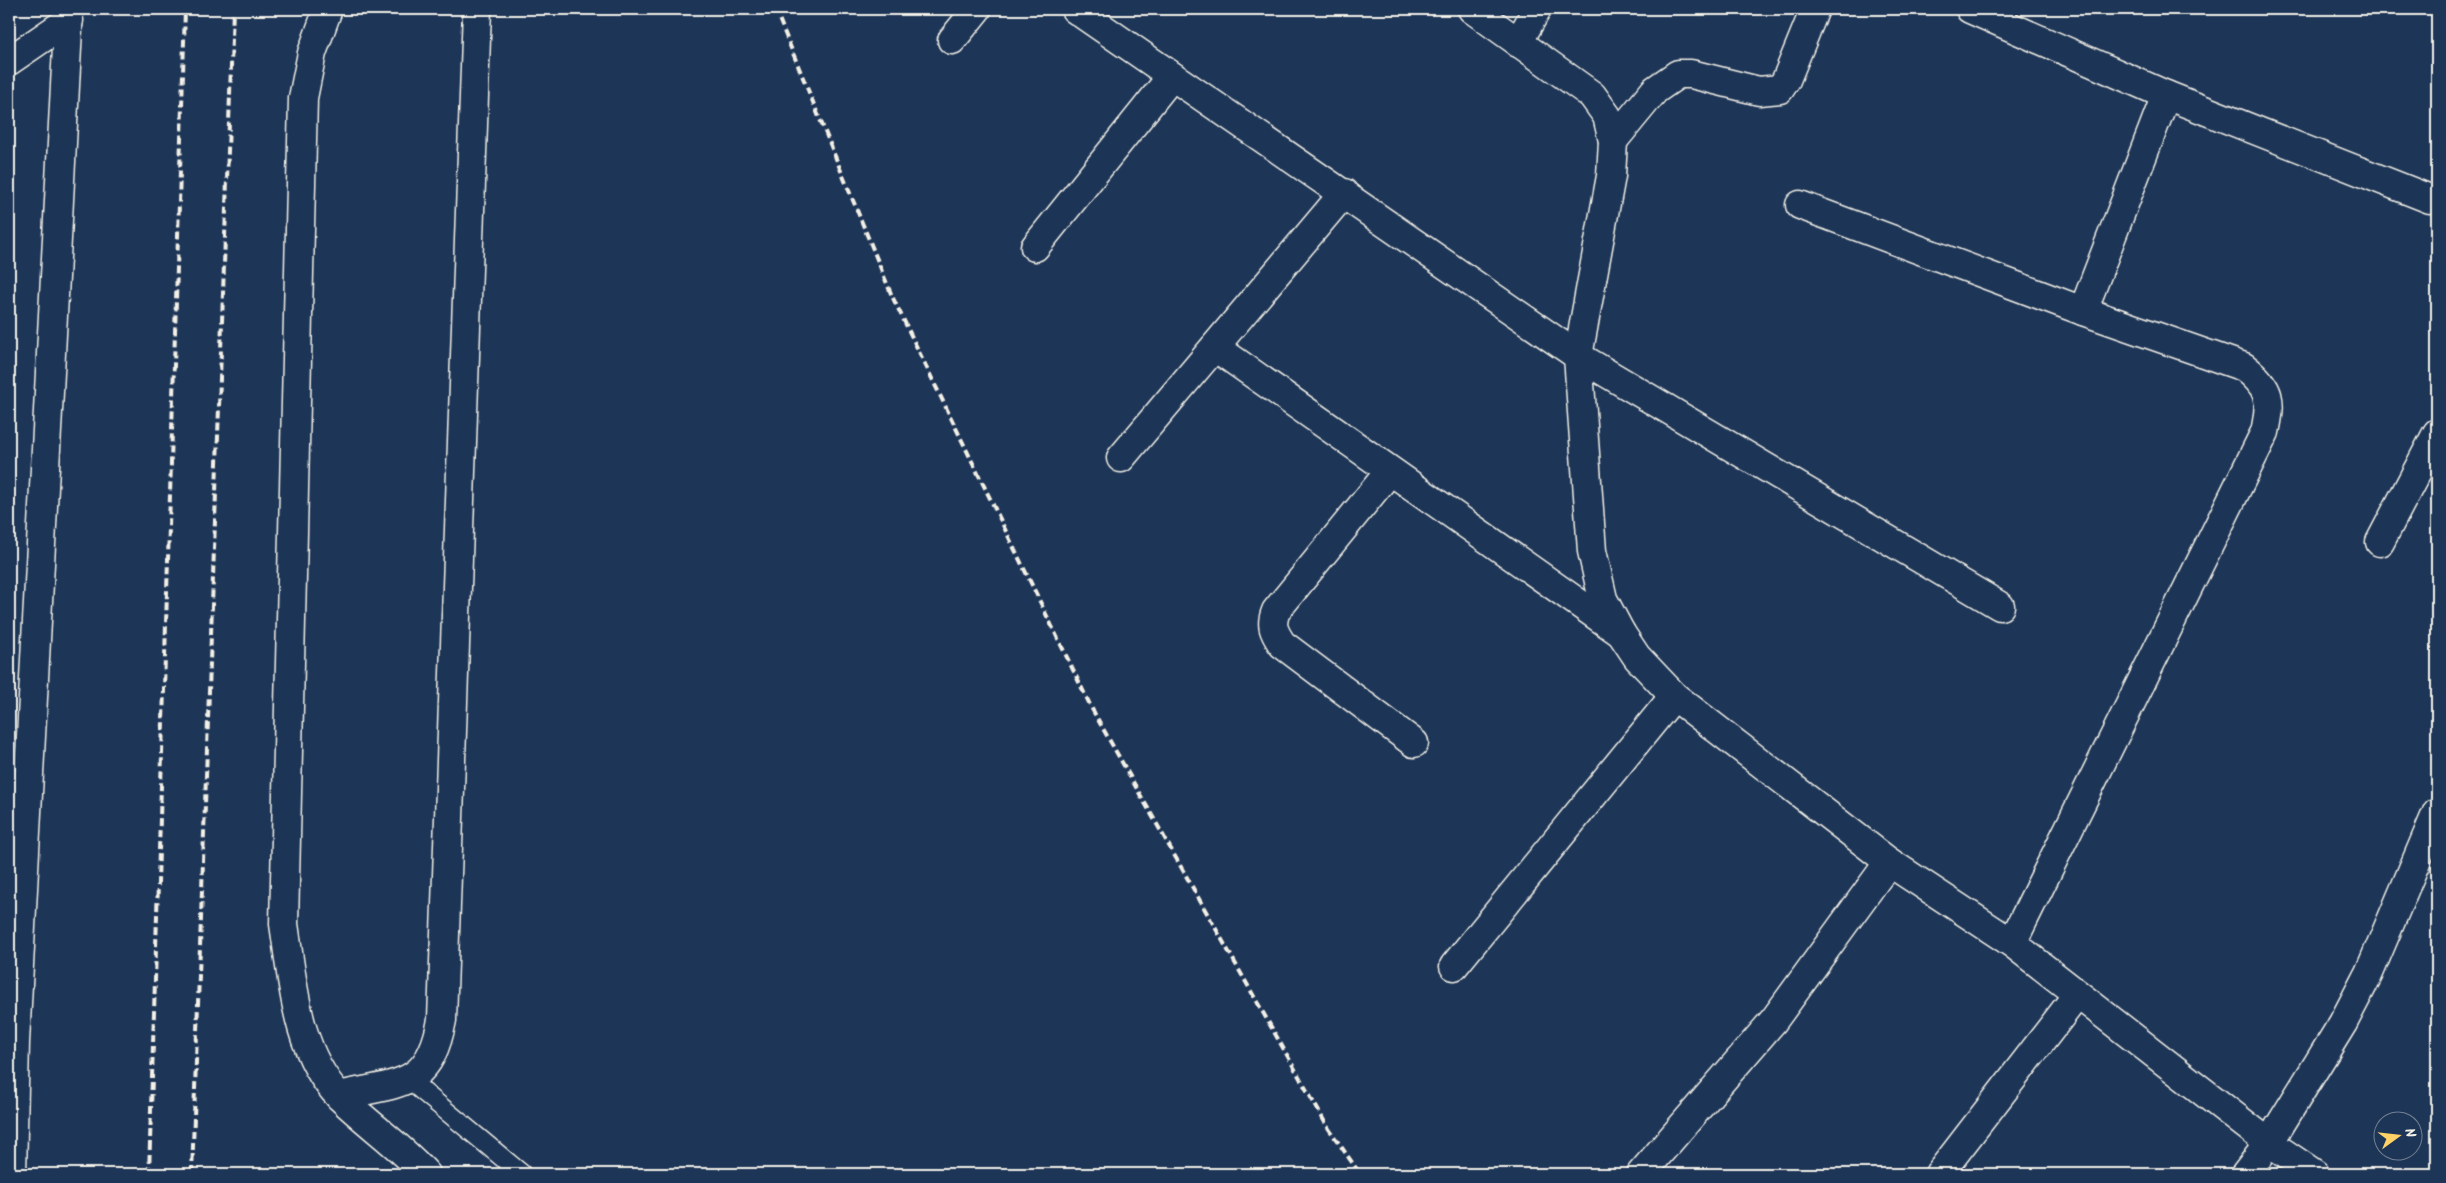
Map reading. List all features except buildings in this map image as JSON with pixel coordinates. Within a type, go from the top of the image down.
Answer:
[{"type":"street","points":[[328,9],[312,52],[303,98],[284,924],[294,984],[308,1046],[322,1072],[339,1096],[426,1174]]},
{"type":"street","points":[[339,1096],[409,1080],[425,1066],[438,1043],[442,1020],[477,9]]},
{"type":"street","points":[[952,40],[977,9]]},
{"type":"street","points":[[1076,9],[1578,356],[2000,606]]},
{"type":"street","points":[[1472,9],[1592,95],[1607,116],[1613,141],[1611,176],[1578,356],[1592,551],[1603,599],[1621,633],[1637,657],[1674,696],[1889,862],[2012,942],[2077,995],[2269,1143],[2315,1174]]},
{"type":"street","points":[[1518,43],[1537,9]]},
{"type":"street","points":[[1613,141],[1655,90],[1678,74],[1691,74],[1759,91],[1780,89],[1786,80],[1815,9]]},
{"type":"street","points":[[1970,9],[2166,95],[2430,199]]},
{"type":"street","points":[[9,61],[69,15]]},
{"type":"street","points":[[12,1174],[12,1042],[69,15]]},
{"type":"street","points":[[1036,248],[1172,76]]},
{"type":"street","points":[[2083,311],[2166,95]]},
{"type":"street","points":[[1121,458],[1344,194]]},
{"type":"street","points":[[1800,205],[2083,311],[2244,367],[2258,378],[2268,391],[2269,411],[2265,432],[2012,942]]},
{"type":"street","points":[[1215,347],[1621,633]]},
{"type":"street","points":[[2380,542],[2437,433]]},
{"type":"street","points":[[1390,470],[1276,611],[1272,621],[1274,631],[1282,644],[1414,743]]},
{"type":"street","points":[[1454,966],[1674,696]]},
{"type":"street","points":[[2245,1174],[2269,1143],[2343,1023],[2369,973],[2437,812]]},
{"type":"street","points":[[1641,1174],[1774,1020],[1889,862]]},
{"type":"street","points":[[1938,1174],[2077,995]]},
{"type":"lane","points":[[409,1080],[522,1174]]},
{"type":"railway","points":[[149,1174],[185,9]]},
{"type":"railway","points":[[192,1174],[233,9]]},
{"type":"railway","points":[[775,9],[892,296],[1092,709],[1327,1126],[1360,1174]]}]
